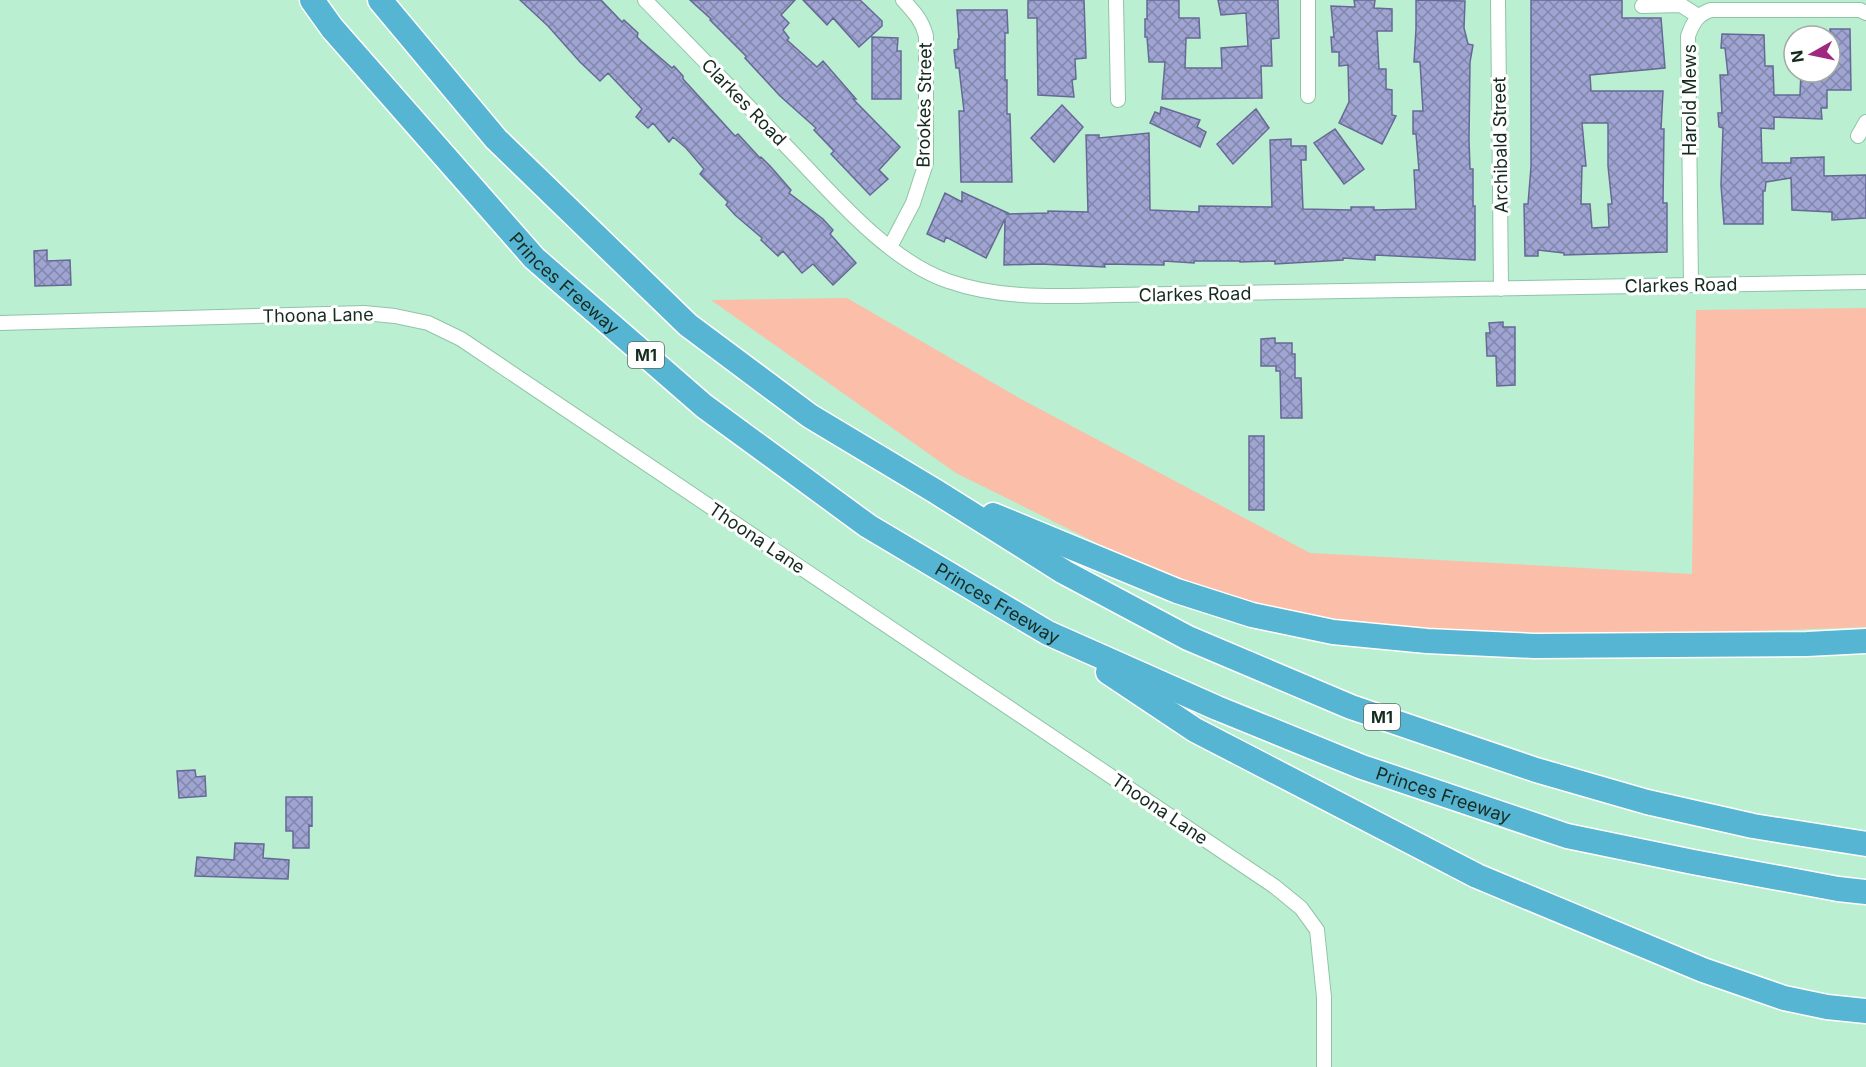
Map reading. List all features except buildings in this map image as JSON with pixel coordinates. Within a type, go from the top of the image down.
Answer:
[{"type":"highway","name":"Princes Freeway","points":[[312,0],[332,28],[534,258],[705,406],[868,525],[1048,633],[1217,708],[1362,767],[1567,836],[1693,862],[1838,889],[1866,892]]},
{"type":"highway","name":"M1","points":[[380,0],[496,140],[688,325],[810,416],[1064,572],[1188,638],[1351,707],[1536,770],[1647,802],[1753,826],[1866,844]]},
{"type":"highway","points":[[935,491],[1177,591],[1252,615],[1333,632],[1427,641],[1534,646],[1807,644],[1866,641]]},
{"type":"highway","points":[[1048,633],[1195,730],[1477,876],[1703,970],[1784,998],[1834,1009],[1866,1011]]},
{"type":"street","name":"Clarkes Road","points":[[645,0],[859,221],[915,264],[945,280],[989,293],[1023,296],[1864,281]]},
{"type":"street","name":"Brookes Street","points":[[890,247],[913,203],[926,164],[926,36],[924,25],[918,15],[903,0]]},
{"type":"street","points":[[1116,0],[1118,100]]},
{"type":"street","points":[[1308,0],[1308,96]]},
{"type":"street","name":"Archibald Street","points":[[1498,0],[1501,289]]},
{"type":"street","points":[[1642,6],[1681,5],[1698,16],[1711,10],[1860,10],[1866,14]]},
{"type":"street","name":"Harold Mews","points":[[1690,285],[1688,36],[1698,16]]},
{"type":"street","points":[[1858,136],[1866,122]]},
{"type":"street","name":"Thoona Lane","points":[[0,323],[364,313],[395,316],[428,323],[461,339],[1274,886],[1301,908],[1317,930],[1322,961],[1324,1067]]},
{"type":"shaded area","points":[[847,298],[1021,399],[1310,553],[1692,574],[1696,310],[1866,308],[1866,627],[1645,635],[1473,633],[1400,629],[1289,612],[1183,582],[1135,562],[956,473],[711,300]]}]
